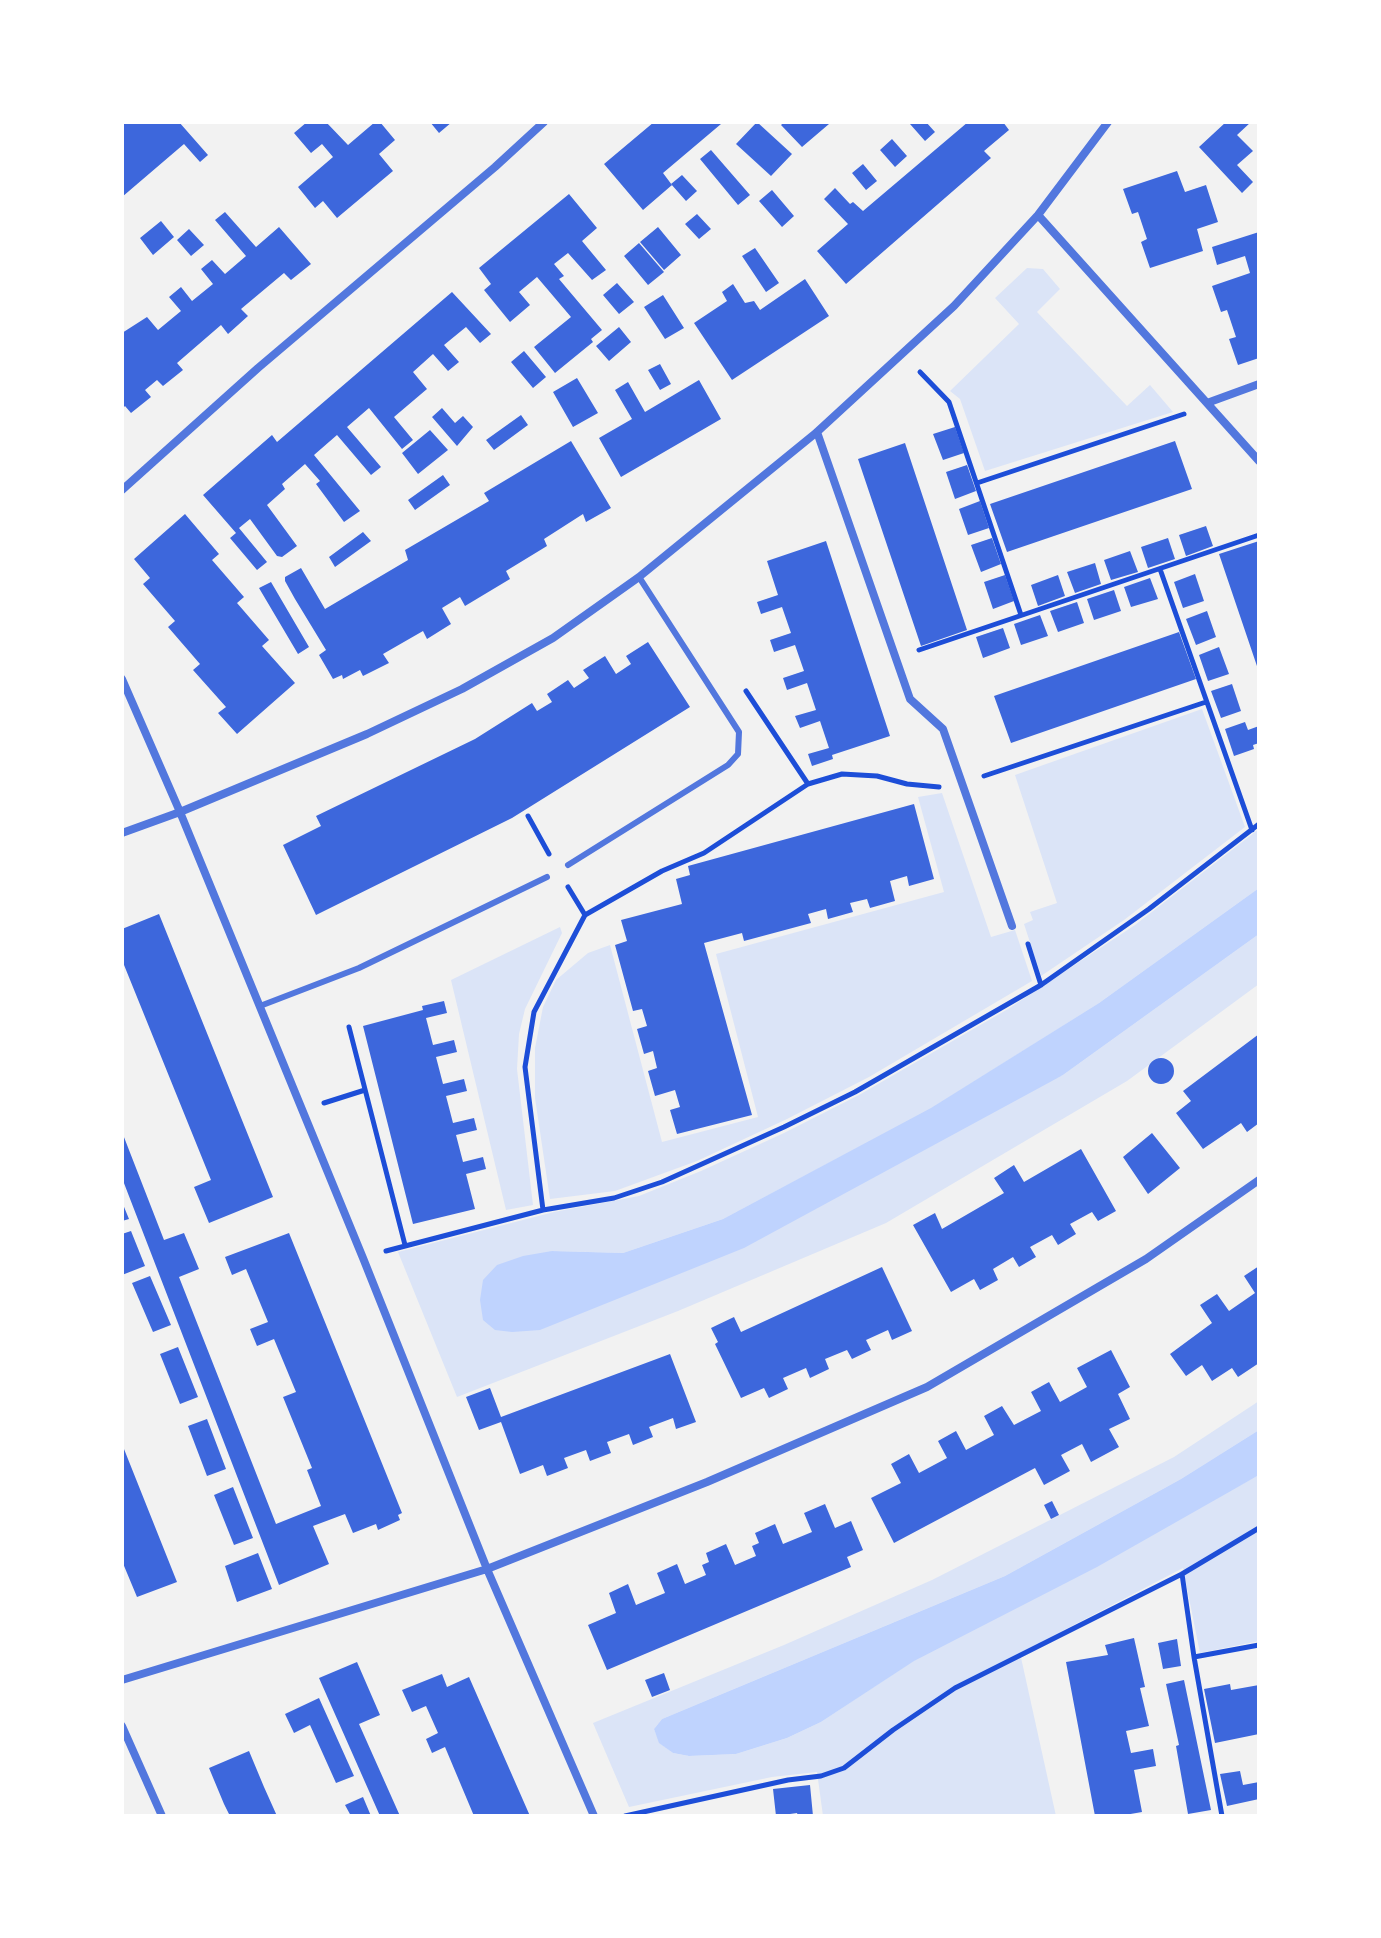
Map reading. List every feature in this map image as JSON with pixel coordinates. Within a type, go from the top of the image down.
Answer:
[{"type":"street","points":[[122,490],[258,368],[544,122]]},
{"type":"street","points":[[122,833],[367,734],[462,689],[553,638],[639,577],[817,432],[954,306],[1038,215],[1108,122]]},
{"type":"street","points":[[1038,215],[1259,461]]},
{"type":"street","points":[[1204,399],[1259,384]]},
{"type":"street","points":[[817,432],[910,699],[943,729],[1012,926]]},
{"type":"street","points":[[122,679],[260,1006],[487,1569],[594,1816]]},
{"type":"street","points":[[122,1680],[487,1569],[707,1482],[927,1387],[1146,1259],[1259,1180]]},
{"type":"street","points":[[122,1726],[162,1816]]},
{"type":"lane","points":[[568,865],[728,765],[738,754],[739,732],[639,577]]},
{"type":"lane","points":[[260,1006],[359,968],[547,877]]},
{"type":"path","points":[[902,354],[949,402],[1021,615]]},
{"type":"path","points":[[977,483],[1186,414],[1204,399]]},
{"type":"path","points":[[896,658],[1259,535]]},
{"type":"path","points":[[1160,569],[1252,830]]},
{"type":"path","points":[[808,784],[842,774],[877,776],[936,788],[962,784],[1206,702]]},
{"type":"path","points":[[528,816],[550,857]]},
{"type":"path","points":[[363,1258],[543,1210],[614,1198],[662,1182],[855,1092],[1041,985],[1136,918],[1259,824]]},
{"type":"path","points":[[543,1210],[525,1067],[534,1012],[585,915],[565,881]]},
{"type":"path","points":[[1012,926],[1022,926],[1041,985]]},
{"type":"path","points":[[349,1027],[405,1245]]},
{"type":"path","points":[[303,1112],[365,1090]]},
{"type":"path","points":[[625,1816],[788,1780],[821,1776],[844,1768],[955,1688],[1182,1574],[1259,1528]]},
{"type":"path","points":[[1182,1574],[1222,1816]]},
{"type":"path","points":[[1194,1657],[1259,1645]]},
{"type":"shaded area","points":[[1027,268],[1043,269],[1060,289],[1037,312],[1127,406],[1150,385],[1173,412],[985,471],[960,399],[950,391],[1019,324],[995,298]]},
{"type":"shaded area","points":[[1202,709],[1245,827],[1124,920],[1041,976],[1024,924],[1033,920],[1030,912],[1057,903],[1015,775]]},
{"type":"shaded area","points":[[942,793],[991,937],[1015,930],[1032,981],[869,1077],[697,1161],[615,1191],[550,1199],[535,1098],[535,1048],[543,1007],[556,980],[588,953],[610,945],[662,1142],[758,1117],[716,954],[944,892],[918,797]]},
{"type":"shaded area","points":[[1259,829],[1259,888],[1099,1003],[931,1109],[723,1219],[623,1253],[552,1251],[495,1330],[1063,1075],[1259,934],[1259,984],[1127,1081],[886,1223],[678,1311],[457,1397],[398,1252],[554,1212],[639,1196],[784,1133],[859,1095],[1008,1009],[1135,925]]},
{"type":"shaded area","points":[[560,927],[562,933],[525,1009],[519,1034],[517,1069],[533,1205],[506,1210],[451,980]]},
{"type":"shaded area","points":[[1259,1401],[1259,1430],[1181,1479],[1005,1576],[662,1719],[654,1729],[660,1743],[673,1753],[689,1756],[736,1754],[787,1738],[821,1722],[913,1661],[1259,1475],[1259,1641],[1200,1653],[1183,1568],[1020,1653],[1056,1816],[823,1816],[817,1772],[772,1777],[629,1807],[593,1723],[932,1580],[1174,1457]]},
{"type":"water","points":[[1259,888],[1259,934],[1063,1075],[744,1248],[540,1330],[495,1330],[483,1320],[480,1300],[483,1280],[497,1265],[552,1251],[623,1253],[723,1219],[931,1108],[1099,1003]]},
{"type":"water","points":[[1259,1430],[1259,1475],[1097,1567],[914,1661],[821,1722],[787,1738],[736,1754],[689,1756],[673,1753],[659,1743],[654,1729],[662,1719],[1005,1576],[1181,1479]]},
{"type":"building","points":[[122,122],[179,122],[208,155],[200,162],[184,144],[122,197]]},
{"type":"building","points":[[307,122],[326,122],[348,145],[375,122],[380,122],[395,140],[379,154],[393,171],[337,218],[323,201],[315,208],[298,187],[333,157],[322,144],[311,153],[294,133]]},
{"type":"building","points":[[430,122],[452,122],[439,133]]},
{"type":"building","points":[[654,122],[721,124],[663,173],[672,185],[643,210],[604,164]]},
{"type":"building","points":[[757,122],[792,154],[771,176],[736,144]]},
{"type":"building","points":[[784,122],[829,124],[802,147],[781,125]]},
{"type":"building","points":[[911,122],[926,122],[935,132],[925,141]]},
{"type":"building","points":[[968,122],[1003,122],[1009,130],[984,151],[991,158],[846,284],[817,251],[848,224],[824,199],[835,188],[850,204],[853,202],[863,211]]},
{"type":"building","points":[[1226,122],[1251,122],[1237,135],[1253,151],[1237,165],[1253,182],[1242,193],[1199,147]]},
{"type":"building","points":[[892,139],[907,156],[895,167],[880,150]]},
{"type":"building","points":[[711,150],[750,195],[738,205],[700,159]]},
{"type":"building","points":[[863,164],[877,181],[866,190],[852,173]]},
{"type":"building","points":[[1177,171],[1185,192],[1206,185],[1218,222],[1197,229],[1203,251],[1150,268],[1141,242],[1147,239],[1138,212],[1132,214],[1123,189]]},
{"type":"building","points":[[682,175],[697,191],[686,201],[671,184]]},
{"type":"building","points":[[772,190],[794,216],[782,227],[759,201]]},
{"type":"building","points":[[569,194],[597,228],[582,241],[606,270],[592,280],[568,253],[554,264],[564,276],[559,279],[602,330],[591,339],[593,342],[555,373],[534,347],[571,317],[537,277],[519,292],[530,305],[510,322],[484,290],[491,284],[479,268]]},
{"type":"building","points":[[225,212],[256,247],[279,227],[311,264],[291,280],[284,273],[241,309],[248,316],[228,334],[221,325],[177,363],[183,370],[163,386],[157,380],[145,390],[151,397],[131,413],[125,406],[122,409],[122,333],[147,317],[158,330],[181,311],[169,297],[181,287],[192,301],[213,284],[201,269],[212,260],[225,274],[246,256],[215,220]]},
{"type":"building","points":[[697,214],[711,229],[699,239],[685,224]]},
{"type":"building","points":[[161,221],[174,237],[153,255],[140,238]]},
{"type":"building","points":[[658,227],[681,255],[664,270],[640,242]]},
{"type":"building","points":[[189,229],[204,245],[191,256],[177,240]]},
{"type":"building","points":[[1259,232],[1259,358],[1238,365],[1229,339],[1236,337],[1227,310],[1221,312],[1212,286],[1250,273],[1245,256],[1217,265],[1212,247]]},
{"type":"building","points":[[639,243],[664,272],[648,285],[624,256]]},
{"type":"building","points":[[755,248],[779,283],[766,292],[742,256]]},
{"type":"building","points":[[805,279],[829,316],[732,380],[694,323],[727,301],[722,292],[733,284],[745,303],[754,301],[760,310]]},
{"type":"building","points":[[617,283],[634,302],[619,314],[603,295]]},
{"type":"building","points":[[452,292],[491,334],[480,343],[466,327],[444,345],[459,362],[448,371],[433,354],[413,372],[427,389],[394,417],[413,440],[402,449],[369,408],[347,427],[381,467],[371,475],[337,435],[314,455],[360,511],[344,522],[316,484],[320,481],[305,464],[282,484],[285,489],[267,505],[297,546],[282,557],[277,556],[250,519],[239,528],[267,562],[257,570],[230,538],[236,533],[203,495],[272,435],[277,442]]},
{"type":"building","points":[[663,295],[684,328],[665,339],[644,307]]},
{"type":"building","points":[[619,327],[631,342],[609,361],[596,346]]},
{"type":"building","points":[[524,351],[546,377],[533,388],[511,362]]},
{"type":"building","points":[[660,364],[671,384],[660,390],[648,370]]},
{"type":"building","points":[[577,378],[598,413],[573,427],[553,392]]},
{"type":"building","points":[[699,380],[721,419],[621,477],[599,438],[632,419],[615,390],[628,382],[645,412]]},
{"type":"building","points":[[442,408],[455,423],[463,416],[473,427],[457,446],[432,417]]},
{"type":"building","points":[[521,415],[528,425],[494,450],[486,440]]},
{"type":"building","points":[[955,427],[964,453],[943,460],[933,434]]},
{"type":"building","points":[[430,430],[448,450],[418,474],[402,453]]},
{"type":"building","points":[[571,441],[611,508],[586,522],[583,514],[544,539],[547,546],[506,571],[510,579],[465,606],[460,597],[442,608],[451,624],[427,639],[423,631],[383,654],[389,663],[363,676],[360,670],[343,679],[342,675],[333,679],[319,655],[326,650],[285,577],[301,568],[325,609],[408,560],[405,550],[489,501],[484,493]]},
{"type":"building","points":[[1175,441],[1192,489],[1007,552],[990,504]]},
{"type":"building","points":[[905,443],[967,630],[921,646],[858,459]]},
{"type":"building","points":[[967,465],[976,491],[955,499],[946,472]]},
{"type":"building","points":[[443,475],[450,485],[415,510],[408,500]]},
{"type":"building","points":[[980,501],[989,528],[968,535],[959,509]]},
{"type":"building","points":[[185,514],[219,554],[212,560],[244,597],[237,603],[269,640],[262,646],[295,683],[237,734],[218,713],[226,707],[193,670],[200,664],[168,627],[175,621],[143,584],[150,578],[134,559]]},
{"type":"building","points":[[1206,526],[1213,546],[1186,556],[1179,535]]},
{"type":"building","points":[[363,532],[371,541],[335,567],[329,557]]},
{"type":"building","points":[[992,538],[1001,564],[981,572],[971,545]]},
{"type":"building","points":[[1168,538],[1175,559],[1148,568],[1141,547]]},
{"type":"building","points":[[826,541],[890,736],[832,755],[833,759],[812,766],[808,754],[829,748],[820,721],[800,728],[795,716],[816,710],[807,683],[787,690],[783,678],[804,671],[795,645],[774,652],[770,640],[791,633],[782,607],[761,614],[757,602],[778,595],[767,561]]},
{"type":"building","points":[[1259,541],[1259,672],[1219,554]]},
{"type":"building","points":[[1130,551],[1138,572],[1111,580],[1104,560]]},
{"type":"building","points":[[1095,563],[1101,584],[1075,593],[1067,572]]},
{"type":"building","points":[[1195,574],[1204,601],[1183,608],[1174,582]]},
{"type":"building","points":[[1005,575],[1014,601],[993,609],[984,582]]},
{"type":"building","points":[[1058,575],[1065,596],[1038,606],[1031,585]]},
{"type":"building","points":[[1150,578],[1158,599],[1131,607],[1124,587]]},
{"type":"building","points":[[271,582],[309,647],[298,654],[259,588]]},
{"type":"building","points":[[1114,590],[1121,611],[1094,620],[1087,599]]},
{"type":"building","points":[[1077,602],[1084,623],[1058,632],[1050,611]]},
{"type":"building","points":[[1207,611],[1216,637],[1196,645],[1186,619]]},
{"type":"building","points":[[1040,615],[1048,636],[1021,645],[1014,624]]},
{"type":"building","points":[[1003,628],[1010,648],[983,658],[976,637]]},
{"type":"building","points":[[1179,632],[1196,679],[1011,743],[994,696]]},
{"type":"building","points":[[648,642],[690,707],[512,818],[316,915],[283,845],[321,826],[316,816],[475,739],[532,703],[537,711],[552,702],[547,694],[568,680],[574,688],[589,678],[583,670],[605,656],[616,674],[631,664],[626,656]]},
{"type":"building","points":[[1219,647],[1229,674],[1208,681],[1199,655]]},
{"type":"building","points":[[1232,684],[1241,711],[1221,718],[1211,691]]},
{"type":"building","points":[[1245,722],[1248,730],[1259,726],[1259,743],[1253,745],[1254,749],[1234,756],[1225,729]]},
{"type":"building","points":[[914,804],[934,879],[909,886],[907,876],[890,881],[895,901],[870,908],[867,899],[850,903],[853,912],[828,919],[826,909],[808,914],[811,923],[744,941],[742,933],[704,943],[752,1115],[677,1134],[670,1110],[680,1107],[675,1090],[655,1096],[648,1071],[657,1068],[653,1051],[644,1054],[637,1029],[647,1026],[642,1009],[633,1011],[615,945],[627,941],[621,920],[682,904],[676,879],[690,875],[688,866]]},
{"type":"building","points":[[159,914],[273,1197],[209,1223],[194,1187],[211,1180],[122,960],[122,929]]},
{"type":"building","points":[[444,1001],[447,1013],[426,1018],[433,1045],[454,1040],[457,1052],[436,1057],[443,1084],[464,1079],[467,1091],[446,1096],[453,1123],[474,1118],[477,1130],[456,1135],[463,1162],[483,1157],[486,1169],[466,1174],[475,1209],[413,1224],[363,1026],[423,1010],[422,1006]]},
{"type":"building","points":[[1259,1034],[1259,1123],[1247,1132],[1241,1123],[1203,1149],[1176,1113],[1191,1101],[1183,1091]]},
{"type":"building","points":[[1161,1058],[1170,1062],[1174,1071],[1170,1080],[1161,1084],[1152,1080],[1148,1071],[1152,1062]]},
{"type":"building","points":[[122,1132],[164,1240],[184,1233],[199,1269],[179,1277],[276,1524],[321,1506],[307,1470],[312,1468],[283,1397],[296,1392],[274,1339],[257,1346],[250,1329],[268,1322],[246,1269],[232,1275],[225,1257],[289,1233],[402,1513],[398,1515],[400,1520],[378,1530],[376,1524],[353,1533],[345,1514],[313,1526],[329,1564],[279,1585],[122,1178]]},
{"type":"building","points":[[1152,1133],[1180,1168],[1148,1194],[1123,1157]]},
{"type":"building","points":[[1081,1149],[1116,1211],[1098,1221],[1092,1212],[1070,1224],[1076,1234],[1058,1245],[1052,1235],[1030,1247],[1036,1257],[1019,1267],[1013,1257],[993,1269],[998,1280],[980,1290],[974,1279],[951,1292],[913,1225],[935,1213],[942,1229],[1004,1193],[994,1178],[1014,1165],[1024,1182]]},
{"type":"building","points":[[122,1202],[129,1219],[122,1221]]},
{"type":"building","points":[[131,1231],[145,1266],[122,1275],[122,1234]]},
{"type":"building","points":[[1259,1266],[1259,1363],[1238,1377],[1232,1368],[1212,1381],[1202,1365],[1186,1376],[1170,1354],[1212,1323],[1200,1305],[1217,1294],[1229,1311],[1255,1293],[1244,1276]]},
{"type":"building","points":[[882,1267],[912,1331],[892,1340],[888,1330],[866,1340],[871,1350],[852,1359],[847,1350],[825,1359],[829,1369],[810,1378],[806,1368],[783,1378],[788,1389],[769,1398],[764,1388],[741,1398],[715,1344],[718,1342],[711,1328],[734,1317],[741,1332]]},
{"type":"building","points":[[150,1276],[171,1325],[153,1332],[132,1283]]},
{"type":"building","points":[[178,1347],[198,1397],[180,1404],[160,1354]]},
{"type":"building","points":[[1111,1350],[1130,1387],[1118,1394],[1130,1419],[1109,1429],[1119,1447],[1091,1462],[1082,1444],[1061,1455],[1070,1471],[1044,1485],[1035,1468],[894,1543],[871,1498],[901,1483],[891,1464],[909,1454],[919,1473],[947,1458],[938,1441],[956,1431],[966,1450],[994,1435],[984,1416],[1002,1406],[1014,1425],[1041,1411],[1031,1392],[1049,1382],[1060,1402],[1087,1387],[1077,1368]]},
{"type":"building","points":[[670,1354],[696,1422],[676,1429],[673,1418],[649,1427],[653,1437],[633,1445],[629,1434],[607,1442],[611,1453],[590,1461],[586,1450],[564,1458],[568,1468],[547,1476],[543,1465],[520,1474],[501,1422],[479,1430],[466,1397],[490,1388],[501,1417]]},
{"type":"building","points":[[207,1419],[226,1469],[207,1476],[188,1426]]},
{"type":"building","points":[[122,1444],[177,1582],[137,1597],[122,1561]]},
{"type":"building","points":[[233,1487],[253,1538],[234,1545],[214,1495]]},
{"type":"building","points":[[1052,1501],[1059,1515],[1051,1519],[1044,1505]]},
{"type":"building","points":[[825,1504],[835,1528],[851,1521],[863,1550],[847,1557],[851,1567],[607,1670],[588,1625],[616,1613],[609,1593],[628,1584],[636,1605],[665,1593],[657,1573],[677,1564],[685,1584],[706,1575],[702,1565],[709,1562],[706,1553],[726,1544],[735,1565],[756,1556],[752,1546],[759,1543],[755,1533],[775,1524],[783,1544],[812,1532],[804,1513]]},
{"type":"building","points":[[258,1553],[272,1589],[237,1602],[225,1566]]},
{"type":"building","points":[[1134,1638],[1145,1687],[1140,1688],[1149,1726],[1126,1731],[1131,1753],[1153,1749],[1156,1766],[1134,1770],[1142,1812],[1095,1816],[1066,1662],[1108,1655],[1105,1645]]},
{"type":"building","points":[[1177,1639],[1181,1666],[1163,1669],[1158,1643]]},
{"type":"building","points":[[357,1662],[380,1715],[359,1724],[400,1816],[380,1816],[319,1678]]},
{"type":"building","points":[[664,1673],[670,1690],[652,1697],[645,1680]]},
{"type":"building","points":[[442,1674],[447,1687],[469,1677],[530,1816],[474,1816],[445,1747],[432,1753],[426,1739],[438,1733],[426,1706],[412,1712],[402,1690]]},
{"type":"building","points":[[1184,1680],[1211,1810],[1188,1814],[1176,1746],[1179,1745],[1166,1684]]},
{"type":"building","points":[[1230,1684],[1231,1690],[1259,1685],[1259,1734],[1215,1743],[1204,1689]]},
{"type":"building","points":[[319,1698],[354,1776],[336,1783],[310,1725],[294,1733],[285,1714]]},
{"type":"building","points":[[249,1751],[277,1816],[230,1816],[224,1804],[209,1768]]},
{"type":"building","points":[[1240,1771],[1243,1785],[1259,1782],[1259,1799],[1227,1806],[1220,1774]]},
{"type":"building","points":[[810,1785],[813,1816],[798,1816],[797,1813],[776,1816],[773,1789]]},
{"type":"building","points":[[363,1797],[371,1816],[351,1816],[345,1805]]}]
